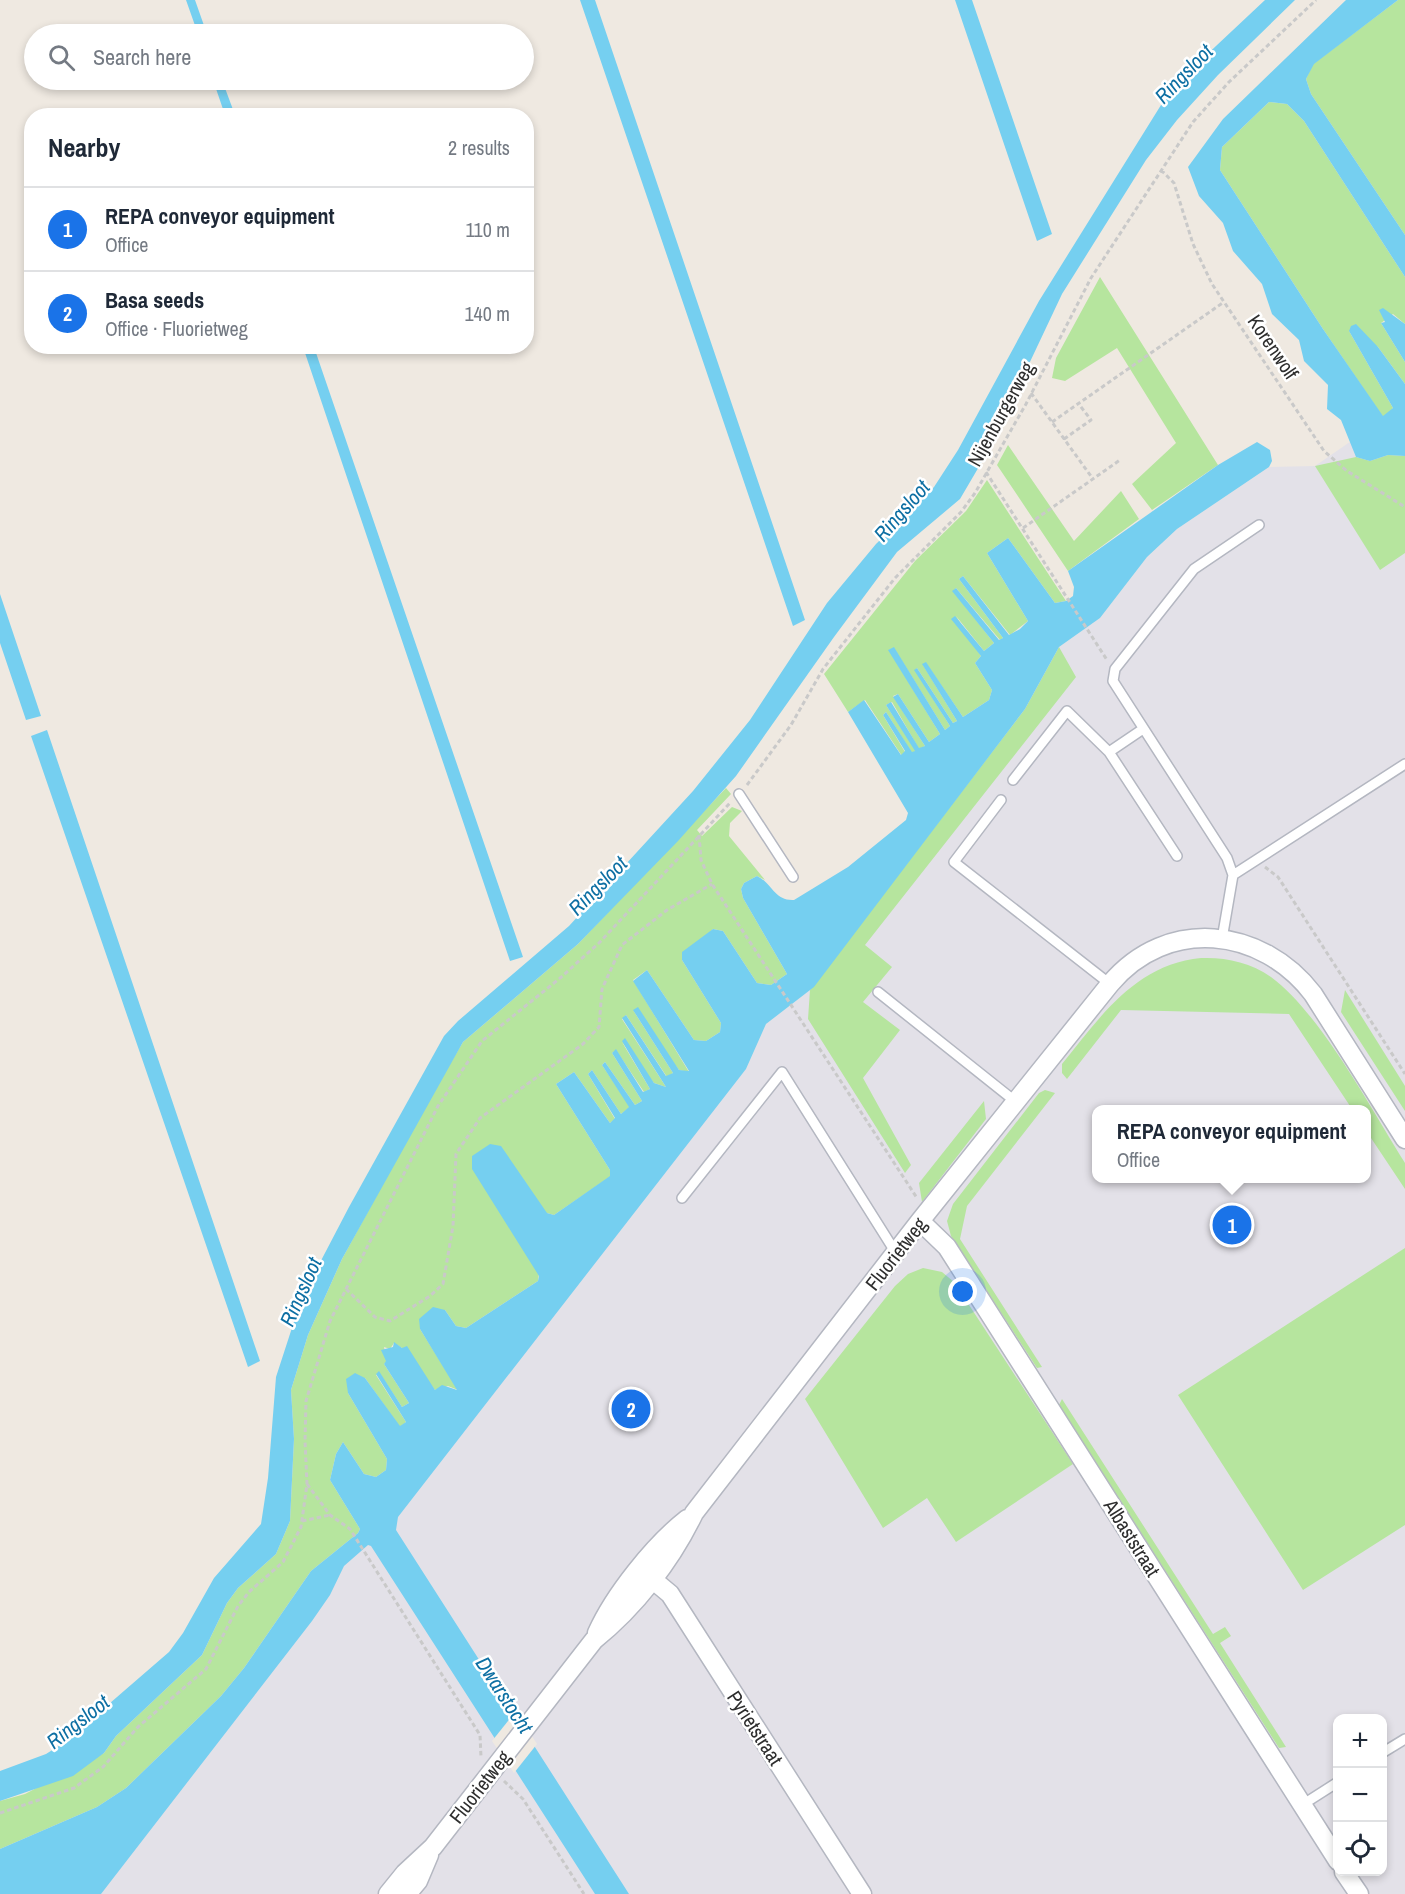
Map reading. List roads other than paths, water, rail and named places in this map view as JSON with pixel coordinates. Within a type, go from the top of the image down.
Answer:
[{"type":"street","name":"Fluorietweg","points":[[388,1894],[405,1873],[432,1848],[594,1640],[605,1616],[646,1574],[672,1531],[694,1513],[923,1217],[1110,984],[1129,965],[1168,943],[1222,939],[1260,948],[1302,980],[1405,1139]]},
{"type":"street","name":"Albaststraat","points":[[923,1217],[947,1247],[1333,1853]]},
{"type":"street","name":"Pyrietstraat","points":[[646,1574],[673,1599],[862,1894]]},
{"type":"street","name":"Fluorietweg","points":[[407,1894],[418,1881],[432,1848]]},
{"type":"street","points":[[1347,1876],[1359,1894]]},
{"type":"lane","points":[[1222,939],[1233,875],[1227,858],[1113,681],[1115,669],[1194,569],[1259,525]]},
{"type":"lane","points":[[1013,780],[1066,711],[1109,752],[1177,856]]},
{"type":"lane","points":[[1109,752],[1143,729]]},
{"type":"lane","points":[[1233,875],[1405,764]]},
{"type":"lane","points":[[739,794],[793,878]]},
{"type":"lane","points":[[1002,800],[954,861],[1110,984]]},
{"type":"lane","points":[[878,992],[1016,1102]]},
{"type":"lane","points":[[682,1198],[782,1072],[896,1253]]},
{"type":"lane","points":[[1387,1750],[1405,1739]]},
{"type":"lane","points":[[1302,1804],[1333,1785]]},
{"type":"water","points":[[186,0],[195,0],[203,24],[194,24]]},
{"type":"water","points":[[580,0],[595,0],[805,620],[793,626]]},
{"type":"water","points":[[955,0],[972,0],[1052,234],[1037,241]]},
{"type":"water","points":[[1265,0],[1295,0],[1218,75],[1177,120],[1146,160],[1062,294],[987,453],[960,499],[897,552],[736,776],[678,841],[578,944],[463,1042],[342,1259],[308,1335],[291,1390],[294,1439],[290,1521],[276,1554],[238,1588],[227,1603],[202,1655],[116,1736],[104,1753],[73,1776],[0,1801],[0,1771],[46,1754],[65,1742],[169,1652],[183,1633],[214,1578],[261,1524],[268,1478],[276,1377],[302,1297],[444,1036],[458,1021],[569,926],[693,791],[750,720],[827,603],[876,544],[934,487],[958,450],[1039,301],[1161,105],[1200,61]]},
{"type":"water","points":[[1346,0],[1398,0],[1314,64],[1306,79],[1311,94],[1405,235],[1405,277],[1304,121],[1287,104],[1269,102],[1222,147],[1220,170],[1323,329],[1383,416],[1393,408],[1349,331],[1351,326],[1356,324],[1378,347],[1405,384],[1405,456],[1388,455],[1370,461],[1356,457],[1341,420],[1327,409],[1328,385],[1304,361],[1299,340],[1272,314],[1262,284],[1233,251],[1223,223],[1199,196],[1188,167],[1223,119]]},
{"type":"water","points":[[216,90],[226,90],[232,108],[223,108]]},
{"type":"water","points":[[1383,308],[1405,324],[1405,362],[1381,323],[1385,322],[1379,310]]},
{"type":"water","points":[[305,354],[316,354],[523,957],[510,961]]},
{"type":"water","points":[[1257,442],[1270,450],[1272,461],[1269,467],[1177,529],[1147,557],[1100,618],[1059,647],[1025,709],[814,987],[766,1024],[746,1069],[398,1517],[396,1530],[629,1894],[595,1894],[371,1546],[368,1545],[344,1566],[330,1595],[312,1621],[101,1894],[0,1894],[0,1849],[97,1807],[126,1788],[221,1696],[244,1668],[311,1571],[358,1533],[360,1529],[330,1480],[336,1454],[343,1442],[364,1474],[376,1477],[386,1470],[387,1459],[348,1393],[346,1379],[355,1373],[365,1378],[400,1426],[406,1422],[376,1374],[379,1371],[402,1407],[409,1403],[384,1364],[386,1361],[381,1350],[393,1347],[394,1342],[402,1348],[407,1346],[435,1390],[442,1385],[457,1390],[420,1329],[419,1319],[433,1307],[445,1310],[456,1326],[466,1328],[538,1281],[539,1276],[472,1169],[472,1156],[490,1144],[501,1146],[547,1213],[554,1215],[610,1176],[610,1170],[556,1084],[574,1072],[610,1123],[615,1118],[588,1074],[592,1070],[621,1114],[629,1107],[602,1065],[605,1062],[635,1105],[642,1101],[612,1053],[616,1049],[643,1092],[650,1089],[622,1041],[625,1038],[654,1083],[666,1087],[622,1018],[626,1015],[666,1076],[673,1073],[633,1010],[638,1007],[679,1070],[689,1071],[633,981],[647,970],[694,1040],[706,1041],[720,1032],[721,1023],[682,960],[682,952],[713,929],[723,931],[757,983],[771,985],[787,974],[743,898],[741,889],[744,883],[757,876],[782,898],[794,900],[848,867],[906,820],[908,813],[848,712],[864,700],[901,755],[905,751],[883,715],[886,712],[912,752],[915,751],[886,705],[891,702],[919,748],[925,746],[893,697],[898,694],[929,742],[940,734],[888,650],[894,647],[945,730],[950,726],[914,670],[917,668],[953,723],[957,721],[922,664],[926,662],[963,717],[989,700],[992,690],[975,663],[981,656],[951,619],[955,616],[984,651],[994,643],[952,591],[956,588],[999,640],[1003,638],[959,579],[963,576],[1009,635],[1028,621],[987,553],[1008,538],[1055,603],[1066,601],[1073,596],[1074,587],[1068,571],[1218,465]]},
{"type":"water","points":[[0,594],[41,716],[26,720],[0,643]]},
{"type":"water","points":[[47,730],[260,1361],[248,1367],[31,736]]},
{"type":"place","name":"REPA conveyor equipment","points":[[1232,1225]]},
{"type":"place","name":"Basa seeds","points":[[631,1409]]},
{"type":"water label","name":"Ringsloot","points":[[1184,74]]},
{"type":"water label","name":"Ringsloot","points":[[902,511]]},
{"type":"water label","name":"Ringsloot","points":[[598,886]]},
{"type":"water label","name":"Ringsloot","points":[[301,1292]]},
{"type":"water label","name":"Dwarstocht","points":[[504,1695]]},
{"type":"water label","name":"Ringsloot","points":[[78,1722]]}]
